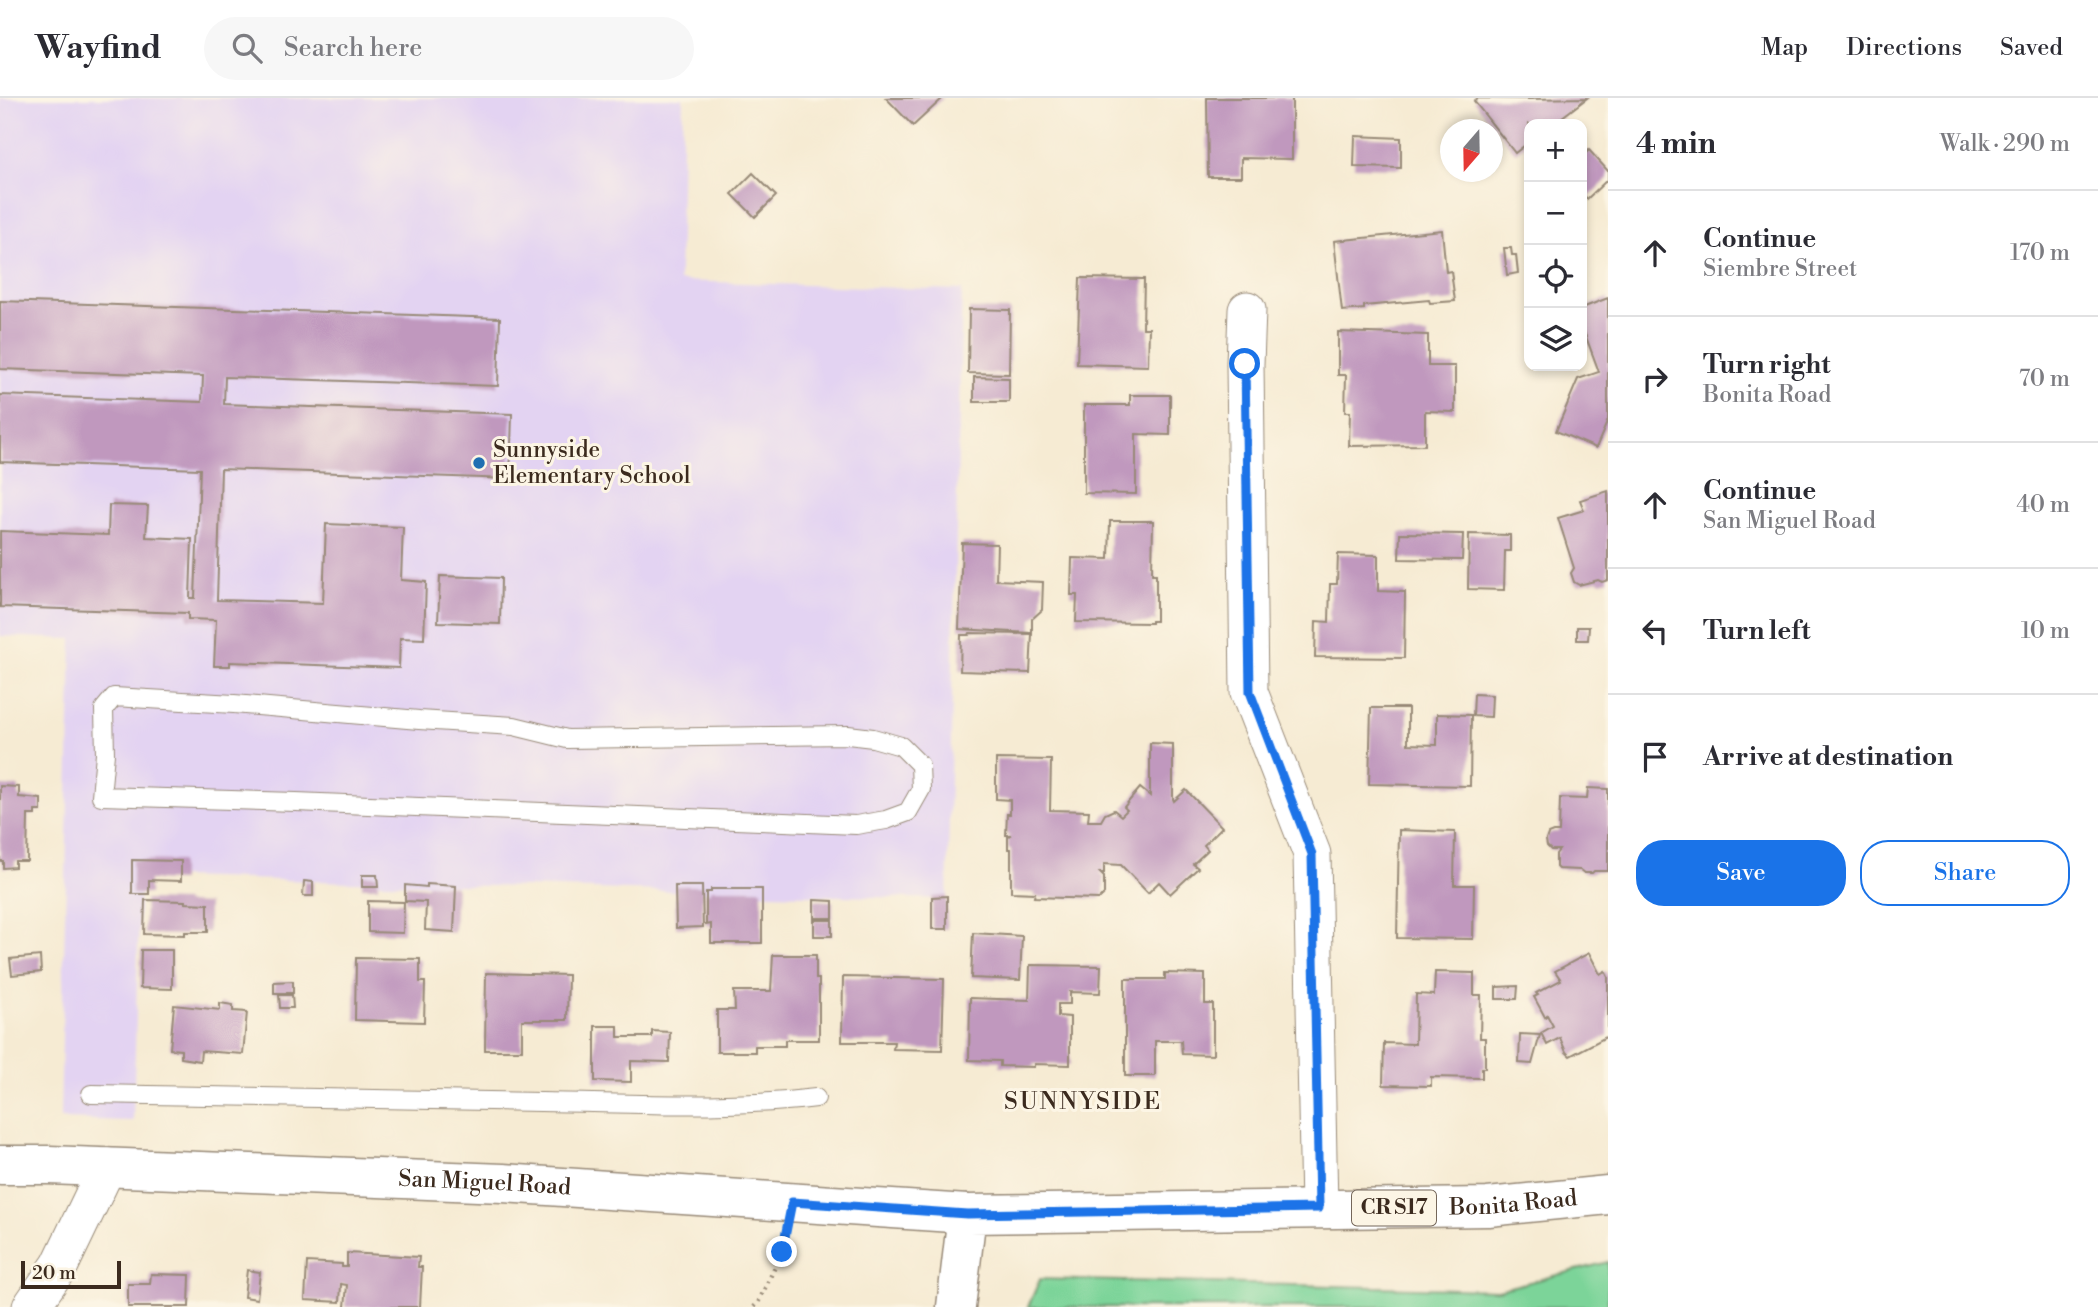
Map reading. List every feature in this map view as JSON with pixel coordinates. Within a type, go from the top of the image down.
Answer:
[{"type":"street","points":[[1247,310],[1245,364],[1250,692],[1312,854],[1319,1208]]},
{"type":"street","name":"San Miguel Road","points":[[0,1165],[503,1183],[967,1214]]},
{"type":"street","points":[[32,1307],[60,1265],[107,1167]]},
{"type":"street","name":"Bonita Road","points":[[967,1214],[1489,1208],[1608,1195]]},
{"type":"street","points":[[956,1307],[967,1214]]},
{"type":"lane","points":[[114,698],[234,704],[514,726],[567,739],[848,735],[873,738],[901,746],[920,765],[921,789],[908,812],[886,820],[856,825],[101,796],[105,754],[104,709],[114,698]]},
{"type":"lane","points":[[91,1094],[322,1100],[672,1103],[774,1103],[816,1098]]},
{"type":"path","points":[[754,1307],[782,1252],[792,1202]]},
{"type":"shaded area","name":"Sunnyside Elementary School","points":[[0,98],[683,98],[679,281],[962,290],[947,899],[140,876],[133,1121],[60,1119],[72,639],[0,636]]},
{"type":"green space","points":[[1608,1262],[1608,1307],[1028,1307],[1040,1279],[1498,1290]]},
{"type":"building","points":[[886,98],[943,98],[913,126]]},
{"type":"building","points":[[1207,98],[1292,98],[1292,159],[1241,158],[1241,177],[1208,177]]},
{"type":"building","points":[[1478,98],[1587,98],[1560,119],[1524,119],[1524,146],[1515,153],[1503,138],[1503,119],[1488,119],[1474,101]]},
{"type":"building","points":[[1355,136],[1401,138],[1401,168],[1354,167]]},
{"type":"building","points":[[1589,150],[1608,171],[1608,179],[1587,199],[1587,182]]},
{"type":"building","points":[[753,173],[776,196],[755,217],[732,194]]},
{"type":"building","points":[[1442,230],[1446,272],[1451,271],[1455,301],[1430,303],[1429,300],[1364,306],[1364,309],[1342,311],[1334,241]]},
{"type":"building","points":[[1504,248],[1511,248],[1512,255],[1516,255],[1518,273],[1507,275]]},
{"type":"building","points":[[1080,278],[1144,279],[1143,328],[1149,328],[1148,366],[1077,364]]},
{"type":"building","points":[[1608,298],[1608,420],[1596,448],[1556,431],[1578,379],[1599,372],[1587,340],[1587,306]]},
{"type":"building","points":[[0,301],[500,318],[498,386],[225,377],[224,404],[512,414],[510,479],[221,469],[217,600],[323,603],[326,524],[403,527],[401,580],[426,582],[424,639],[400,638],[399,668],[230,662],[230,666],[214,666],[216,620],[188,619],[188,613],[0,607],[0,531],[108,535],[109,505],[148,506],[146,537],[192,539],[190,598],[195,598],[200,469],[0,462],[0,395],[202,402],[203,376],[0,369]]},
{"type":"building","points":[[969,309],[1010,310],[1009,374],[968,373]]},
{"type":"building","points":[[1338,332],[1428,335],[1428,366],[1455,366],[1455,412],[1425,411],[1425,445],[1349,446],[1350,412],[1345,412],[1346,375],[1338,375]]},
{"type":"building","points":[[974,377],[1009,378],[1009,402],[974,402]]},
{"type":"building","points":[[1130,395],[1170,395],[1170,435],[1136,434],[1136,494],[1084,493],[1084,405],[1130,405]]},
{"type":"building","points":[[1608,491],[1608,580],[1579,585],[1574,582],[1571,573],[1574,568],[1558,518],[1584,510],[1580,500]]},
{"type":"building","points":[[1110,521],[1153,521],[1152,574],[1156,574],[1156,621],[1076,622],[1077,595],[1071,595],[1072,558],[1109,559]]},
{"type":"building","points":[[1400,533],[1463,534],[1462,560],[1399,559]]},
{"type":"building","points":[[1469,534],[1510,535],[1510,551],[1505,551],[1504,590],[1468,589]]},
{"type":"building","points":[[962,543],[997,544],[996,580],[1043,582],[1042,610],[1032,619],[1032,633],[959,629]]},
{"type":"building","points":[[1338,554],[1378,555],[1378,591],[1405,592],[1404,658],[1315,657],[1316,621],[1329,622],[1330,584],[1337,584]]},
{"type":"building","points":[[440,576],[501,578],[500,624],[438,622]]},
{"type":"building","points":[[1577,627],[1589,627],[1588,640],[1577,640]]},
{"type":"building","points":[[1032,634],[1030,673],[960,671],[961,635]]},
{"type":"building","points":[[1474,694],[1492,695],[1491,717],[1473,716]]},
{"type":"building","points":[[1371,708],[1408,708],[1408,744],[1437,745],[1437,714],[1471,715],[1470,786],[1369,784]]},
{"type":"building","points":[[1150,743],[1173,744],[1174,801],[1186,790],[1222,827],[1204,845],[1208,850],[1193,864],[1198,868],[1170,894],[1159,882],[1148,893],[1121,865],[1104,864],[1104,873],[1100,873],[1104,877],[1104,894],[1099,899],[1034,897],[1035,893],[1011,892],[1011,849],[1008,849],[1008,836],[1011,835],[1006,835],[1010,800],[996,799],[996,759],[1051,760],[1050,810],[1089,811],[1088,821],[1101,821],[1105,814],[1114,810],[1121,816],[1127,810],[1124,807],[1140,788],[1150,796]]},
{"type":"building","points":[[0,786],[19,787],[19,797],[41,799],[41,811],[28,815],[27,861],[15,861],[15,867],[3,868],[3,861],[0,861]]},
{"type":"building","points":[[1588,788],[1608,789],[1608,871],[1584,873],[1580,870],[1558,869],[1556,854],[1559,850],[1551,850],[1546,840],[1548,834],[1559,832],[1560,798],[1587,799]]},
{"type":"building","points":[[1399,830],[1455,832],[1454,885],[1474,885],[1473,939],[1397,938]]},
{"type":"building","points":[[132,860],[181,861],[181,881],[149,880],[149,894],[132,894]]},
{"type":"building","points":[[362,875],[377,875],[378,887],[362,887]]},
{"type":"building","points":[[304,881],[313,882],[313,896],[303,896]]},
{"type":"building","points":[[427,884],[456,886],[454,932],[425,930],[426,902],[405,901],[405,885],[427,887]]},
{"type":"building","points":[[675,886],[702,886],[703,927],[676,928]]},
{"type":"building","points":[[711,889],[762,889],[762,943],[711,943],[711,924],[706,925],[706,892],[711,892]]},
{"type":"building","points":[[947,896],[947,929],[932,929],[932,897]]},
{"type":"building","points":[[145,900],[208,904],[208,932],[185,932],[185,935],[144,934]]},
{"type":"building","points":[[814,900],[833,901],[833,918],[814,918]]},
{"type":"building","points":[[368,901],[404,902],[403,933],[368,932]]},
{"type":"building","points":[[814,920],[832,920],[832,936],[814,936]]},
{"type":"building","points":[[973,933],[1022,936],[1020,980],[971,978]]},
{"type":"building","points":[[141,950],[172,950],[172,989],[140,988]]},
{"type":"building","points":[[1589,953],[1600,974],[1605,971],[1608,977],[1608,1036],[1570,1056],[1560,1038],[1547,1045],[1541,1033],[1553,1026],[1534,997],[1538,995],[1536,993],[1561,980],[1555,971]]},
{"type":"building","points":[[773,955],[816,955],[816,979],[819,979],[819,1040],[785,1040],[785,1046],[755,1046],[755,1052],[717,1052],[717,1010],[735,1010],[734,991],[771,991]]},
{"type":"building","points":[[40,956],[41,972],[12,975],[10,959]]},
{"type":"building","points":[[356,958],[420,959],[420,982],[425,982],[424,1022],[355,1020]]},
{"type":"building","points":[[1030,965],[1101,966],[1100,993],[1070,992],[1070,1004],[1058,1004],[1058,1016],[1070,1017],[1070,1065],[1000,1066],[1000,1061],[969,1060],[970,998],[1029,1000]]},
{"type":"building","points":[[1435,972],[1474,973],[1474,995],[1481,995],[1480,1038],[1485,1038],[1485,1068],[1482,1068],[1482,1078],[1431,1077],[1431,1086],[1383,1085],[1384,1043],[1415,1044],[1416,994],[1434,995]]},
{"type":"building","points":[[486,973],[568,975],[567,1020],[522,1020],[522,1050],[485,1050]]},
{"type":"building","points":[[1165,973],[1205,974],[1205,1004],[1213,1004],[1213,1055],[1182,1054],[1181,1041],[1155,1041],[1155,1076],[1125,1076],[1125,979],[1165,979]]},
{"type":"building","points":[[843,977],[944,979],[942,1050],[893,1049],[894,1042],[842,1042]]},
{"type":"building","points":[[293,981],[293,993],[274,993],[274,982]]},
{"type":"building","points":[[1518,986],[1517,999],[1496,999],[1496,987]]},
{"type":"building","points":[[279,995],[292,995],[293,1008],[280,1008]]},
{"type":"building","points":[[220,1003],[233,1005],[233,1011],[247,1012],[243,1054],[201,1051],[200,1061],[181,1058],[181,1050],[170,1049],[174,1005],[220,1010]]},
{"type":"building","points":[[595,1026],[618,1026],[618,1037],[652,1037],[652,1031],[670,1032],[669,1062],[631,1061],[631,1082],[595,1081]]},
{"type":"building","points":[[1520,1034],[1540,1035],[1532,1064],[1519,1063]]},
{"type":"building","points":[[347,1253],[419,1257],[418,1267],[422,1267],[420,1307],[345,1307],[347,1285],[341,1284],[340,1302],[305,1300],[307,1262],[342,1264],[342,1267],[347,1267]]},
{"type":"building","points":[[247,1270],[260,1272],[257,1299],[244,1297]]},
{"type":"building","points":[[151,1274],[190,1275],[189,1307],[128,1307],[128,1284],[150,1284]]},
{"type":"place","name":"Sunnyside Elementary School","points":[[479,463]]},
{"type":"district","name":"SUNNYSIDE","points":[[1083,1102]]},
{"type":"route","points":[[782,1252],[792,1202],[967,1214],[1319,1208],[1312,854],[1250,692],[1245,364]]}]
